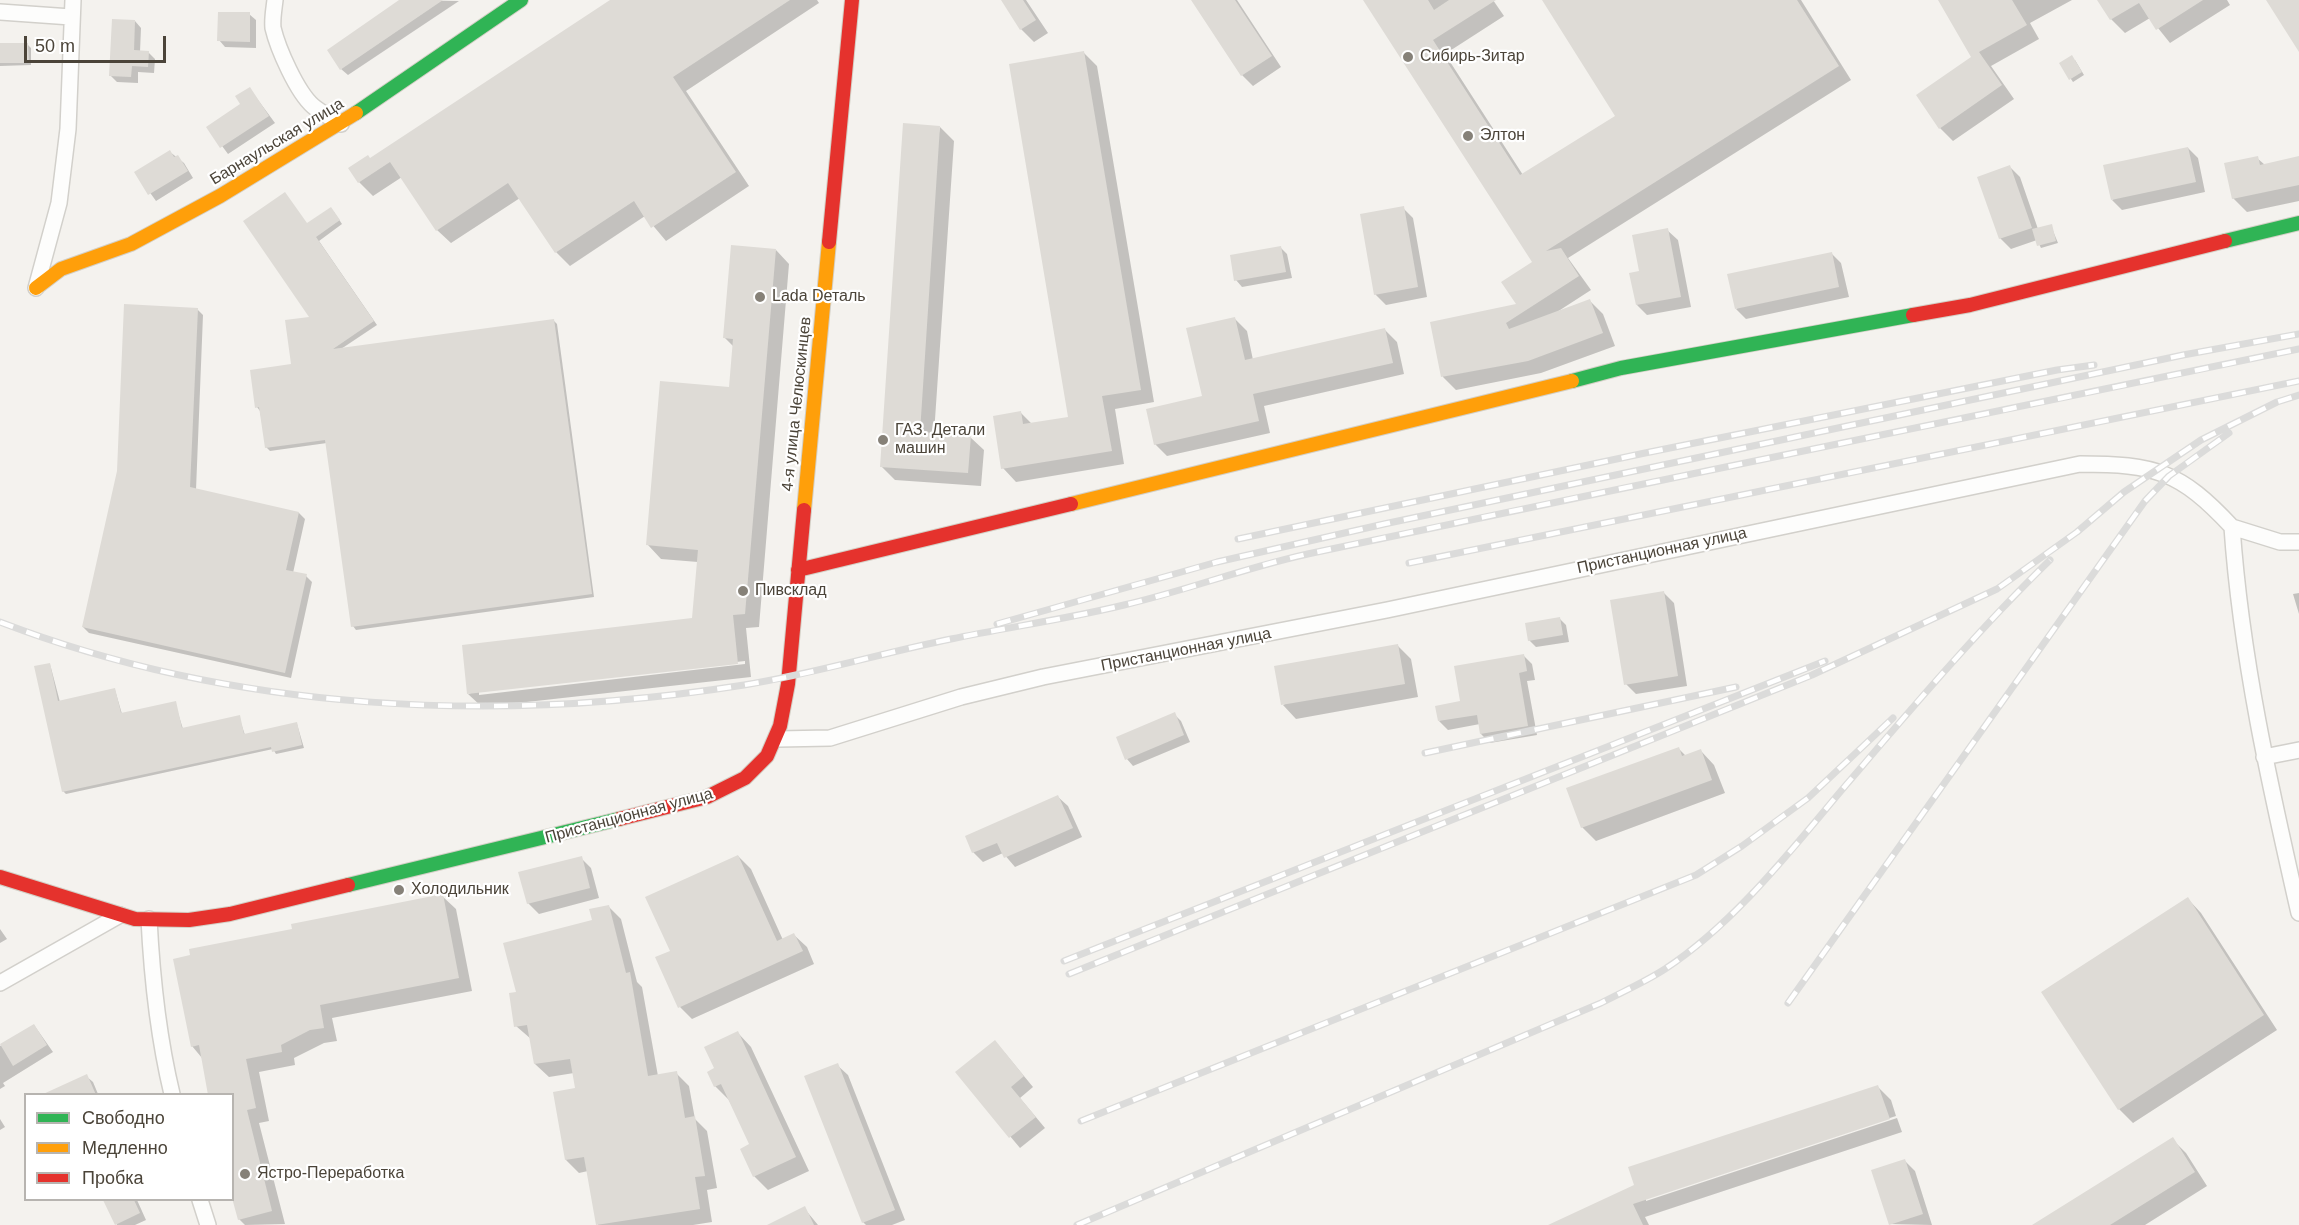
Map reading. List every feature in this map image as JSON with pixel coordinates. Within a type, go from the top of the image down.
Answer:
[{"type":"street","points":[[36,288],[59,203],[68,129],[73,0]]},
{"type":"street","points":[[275,0],[273,26],[279,48],[292,75],[304,97],[341,124]]},
{"type":"street","name":"Барнаульская улица","points":[[36,288],[61,269],[131,244],[220,196],[341,124],[521,0]]},
{"type":"street","name":"4-я улица Челюскинцев","points":[[778,740],[788,684],[852,0]]},
{"type":"street","points":[[0,12],[71,17]]},
{"type":"street","points":[[798,570],[1469,408],[1621,368],[1970,305],[2299,222]]},
{"type":"street","name":"Пристанционная улица","points":[[0,877],[120,915],[149,920],[189,920],[230,914],[707,797],[740,783],[765,762],[778,740],[830,738],[960,698],[1043,677],[1387,610],[2080,464],[2128,464],[2158,469],[2205,497],[2232,527]]},
{"type":"street","points":[[2299,542],[2280,542],[2232,527],[2236,593],[2264,757],[2299,913]]},
{"type":"street","points":[[2264,757],[2299,750]]},
{"type":"street","points":[[0,983],[120,915]]},
{"type":"street","points":[[149,920],[153,990],[160,1044],[172,1093]]},
{"type":"street","points":[[200,1201],[208,1225]]},
{"type":"building","points":[[399,0],[443,0],[340,70],[327,50]]},
{"type":"building","points":[[610,0],[790,0],[673,77],[736,172],[651,228],[634,201],[555,253],[508,183],[436,231],[390,162],[358,183],[348,168],[368,155],[370,158]]},
{"type":"building","points":[[1001,0],[1023,0],[1036,20],[1020,30]]},
{"type":"building","points":[[1191,0],[1235,0],[1272,56],[1241,76]]},
{"type":"building","points":[[1363,0],[1428,0],[1434,10],[1449,0],[1496,0],[1433,40],[1520,175],[1615,116],[1542,0],[1797,0],[1839,66],[1546,251],[1561,248],[1579,276],[1506,323],[1509,329],[1590,299],[1603,333],[1528,361],[1441,377],[1430,322],[1516,304],[1501,282],[1532,262]]},
{"type":"building","points":[[1938,0],[2012,0],[2027,25],[1979,52],[2002,85],[1939,129],[1916,95],[1971,57]]},
{"type":"building","points":[[2097,0],[2203,0],[2156,30],[2139,3],[2110,20]]},
{"type":"building","points":[[2266,0],[2299,0],[2299,52]]},
{"type":"building","points":[[218,12],[250,12],[250,42],[217,41]]},
{"type":"building","points":[[112,19],[135,20],[134,50],[149,51],[148,67],[132,66],[131,77],[109,76]]},
{"type":"building","points":[[0,43],[28,43],[29,63],[0,63]]},
{"type":"building","points":[[1084,51],[1141,390],[1102,396],[1112,451],[1001,469],[993,416],[1021,411],[1023,424],[1068,417],[1009,64]]},
{"type":"building","points":[[2072,55],[2082,72],[2069,80],[2059,63]]},
{"type":"building","points":[[250,87],[269,116],[220,148],[206,127],[240,104],[235,96]]},
{"type":"building","points":[[903,123],[940,126],[920,432],[971,435],[968,473],[880,467]]},
{"type":"building","points":[[2188,147],[2196,182],[2111,200],[2103,165]]},
{"type":"building","points":[[170,150],[174,157],[178,155],[188,171],[148,195],[134,172]]},
{"type":"building","points":[[2258,156],[2260,165],[2299,156],[2299,185],[2232,199],[2224,163]]},
{"type":"building","points":[[2010,165],[2032,228],[1999,239],[1977,177]]},
{"type":"building","points":[[285,192],[307,223],[331,207],[340,220],[316,237],[374,321],[333,349],[554,319],[592,594],[351,627],[325,440],[265,448],[259,407],[255,408],[250,370],[291,364],[285,320],[309,317],[243,221]]},
{"type":"building","points":[[1404,206],[1418,287],[1374,295],[1360,214]]},
{"type":"building","points":[[2052,224],[2056,241],[2037,246],[2032,229]]},
{"type":"building","points":[[1668,228],[1681,297],[1636,305],[1629,273],[1639,271],[1632,235]]},
{"type":"building","points":[[731,245],[776,249],[745,614],[733,615],[738,664],[467,694],[462,645],[692,618],[698,550],[646,545],[660,381],[729,387],[733,339],[723,338]]},
{"type":"building","points":[[1281,246],[1286,272],[1234,281],[1230,255]]},
{"type":"building","points":[[1832,252],[1839,287],[1735,309],[1727,274]]},
{"type":"building","points":[[124,304],[198,308],[190,487],[299,512],[286,570],[307,574],[285,673],[82,627],[117,471]]},
{"type":"building","points":[[1235,317],[1245,360],[1385,328],[1393,363],[1253,394],[1259,421],[1154,445],[1146,409],[1202,396],[1186,328]]},
{"type":"building","points":[[1664,591],[1678,676],[1624,685],[1610,600]]},
{"type":"building","points":[[1560,617],[1563,635],[1528,641],[1525,623]]},
{"type":"building","points":[[1398,644],[1405,684],[1281,705],[1274,666]]},
{"type":"building","points":[[1524,654],[1527,671],[1519,673],[1528,726],[1480,734],[1477,715],[1438,721],[1435,706],[1460,701],[1454,666]]},
{"type":"building","points":[[50,663],[58,701],[115,688],[121,713],[176,701],[182,728],[240,715],[244,734],[297,722],[302,745],[272,752],[271,747],[62,792],[34,666]]},
{"type":"building","points":[[1175,712],[1184,735],[1125,760],[1116,737]]},
{"type":"building","points":[[1679,747],[1682,756],[1701,749],[1712,780],[1581,828],[1566,788]]},
{"type":"building","points":[[1058,795],[1073,828],[1004,858],[997,843],[972,853],[965,836]]},
{"type":"building","points":[[738,855],[777,941],[794,933],[803,951],[678,1008],[655,957],[670,951],[645,897]]},
{"type":"building","points":[[582,856],[590,888],[527,904],[518,872]]},
{"type":"building","points":[[443,894],[459,978],[320,1005],[324,1028],[310,1030],[281,1045],[282,1052],[246,1059],[256,1108],[247,1110],[272,1211],[238,1220],[233,1201],[234,1093],[208,1093],[199,1045],[191,1047],[173,959],[190,955],[189,949],[292,929],[291,924]]},
{"type":"building","points":[[2188,897],[2264,1015],[2118,1110],[2041,992]]},
{"type":"building","points":[[609,905],[626,973],[630,972],[648,1076],[677,1071],[685,1118],[695,1116],[705,1176],[695,1177],[700,1209],[596,1225],[584,1157],[565,1160],[553,1092],[575,1088],[570,1059],[534,1064],[527,1025],[514,1027],[509,993],[516,992],[503,943],[592,920],[589,909]]},
{"type":"building","points":[[34,1024],[47,1045],[13,1066],[0,1044]]},
{"type":"building","points":[[738,1031],[796,1157],[753,1177],[740,1149],[749,1144],[721,1084],[714,1087],[707,1072],[714,1068],[704,1047]]},
{"type":"building","points":[[995,1040],[1024,1076],[1011,1087],[1036,1117],[1009,1138],[955,1072]]},
{"type":"building","points":[[838,1063],[895,1210],[862,1223],[804,1076]]},
{"type":"building","points":[[87,1074],[95,1093],[45,1093]]},
{"type":"building","points":[[1878,1085],[1890,1119],[1633,1204],[1643,1225],[1548,1225],[1634,1185],[1628,1167]]},
{"type":"building","points":[[2173,1137],[2195,1172],[2110,1225],[2032,1225]]},
{"type":"building","points":[[1905,1159],[1923,1214],[1889,1225],[1871,1170]]},
{"type":"building","points":[[103,1201],[134,1201],[140,1213],[115,1225]]},
{"type":"building","points":[[805,1206],[814,1225],[767,1225]]},
{"type":"railway","points":[[997,624],[1217,562],[1384,524],[2183,355],[2299,334]]},
{"type":"railway","points":[[0,622],[89,652],[181,675],[274,692],[368,702],[462,706],[557,704],[651,697],[744,685],[951,639],[1081,615],[1317,552],[2299,349]]},
{"type":"railway","points":[[1238,539],[1645,453],[2057,370],[2094,365]]},
{"type":"railway","points":[[1409,563],[2299,381]]},
{"type":"railway","points":[[1069,974],[1812,675],[1997,589],[2077,532],[2124,492],[2201,440],[2277,402],[2299,395]]},
{"type":"railway","points":[[1788,1003],[2145,501],[2169,476],[2229,433]]},
{"type":"railway","points":[[1077,1225],[1601,1003],[1665,969],[1715,930],[1762,884],[1945,670],[2050,560]]},
{"type":"railway","points":[[1064,961],[1825,661]]},
{"type":"railway","points":[[1425,753],[1736,687]]},
{"type":"railway","points":[[1081,1121],[1696,875],[1742,846],[1808,798],[1893,718]]},
{"type":"traffic: fast","points":[[356,113],[521,0]]},
{"type":"traffic: fast","points":[[2225,241],[2299,223]]},
{"type":"traffic: fast","points":[[1572,381],[1621,368],[1913,315]]},
{"type":"traffic: fast","points":[[348,885],[619,819]]},
{"type":"traffic: slow","points":[[36,288],[61,269],[131,244],[220,196],[356,113]]},
{"type":"traffic: slow","points":[[804,510],[829,242]]},
{"type":"traffic: slow","points":[[1071,504],[1572,381]]},
{"type":"traffic: jam","points":[[829,242],[852,0]]},
{"type":"traffic: jam","points":[[1913,315],[1970,305],[2225,241]]},
{"type":"traffic: jam","points":[[798,570],[1071,504]]},
{"type":"traffic: jam","points":[[619,819],[707,797],[745,778],[767,756],[780,726],[788,684],[804,510]]},
{"type":"traffic: jam","points":[[0,877],[135,919],[189,920],[230,914],[348,885]]},
{"type":"place","name":"Сибирь-Зитар","points":[[1408,57]]},
{"type":"place","name":"Элтон","points":[[1468,136]]},
{"type":"place","name":"Lada Dеталь","points":[[760,297]]},
{"type":"place","name":"ГАЗ. Детали машин","points":[[883,440]]},
{"type":"place","name":"Пивсклад","points":[[743,591]]},
{"type":"place","name":"Холодильник","points":[[399,890]]},
{"type":"place","name":"Ястро-Переработка","points":[[245,1174]]}]
